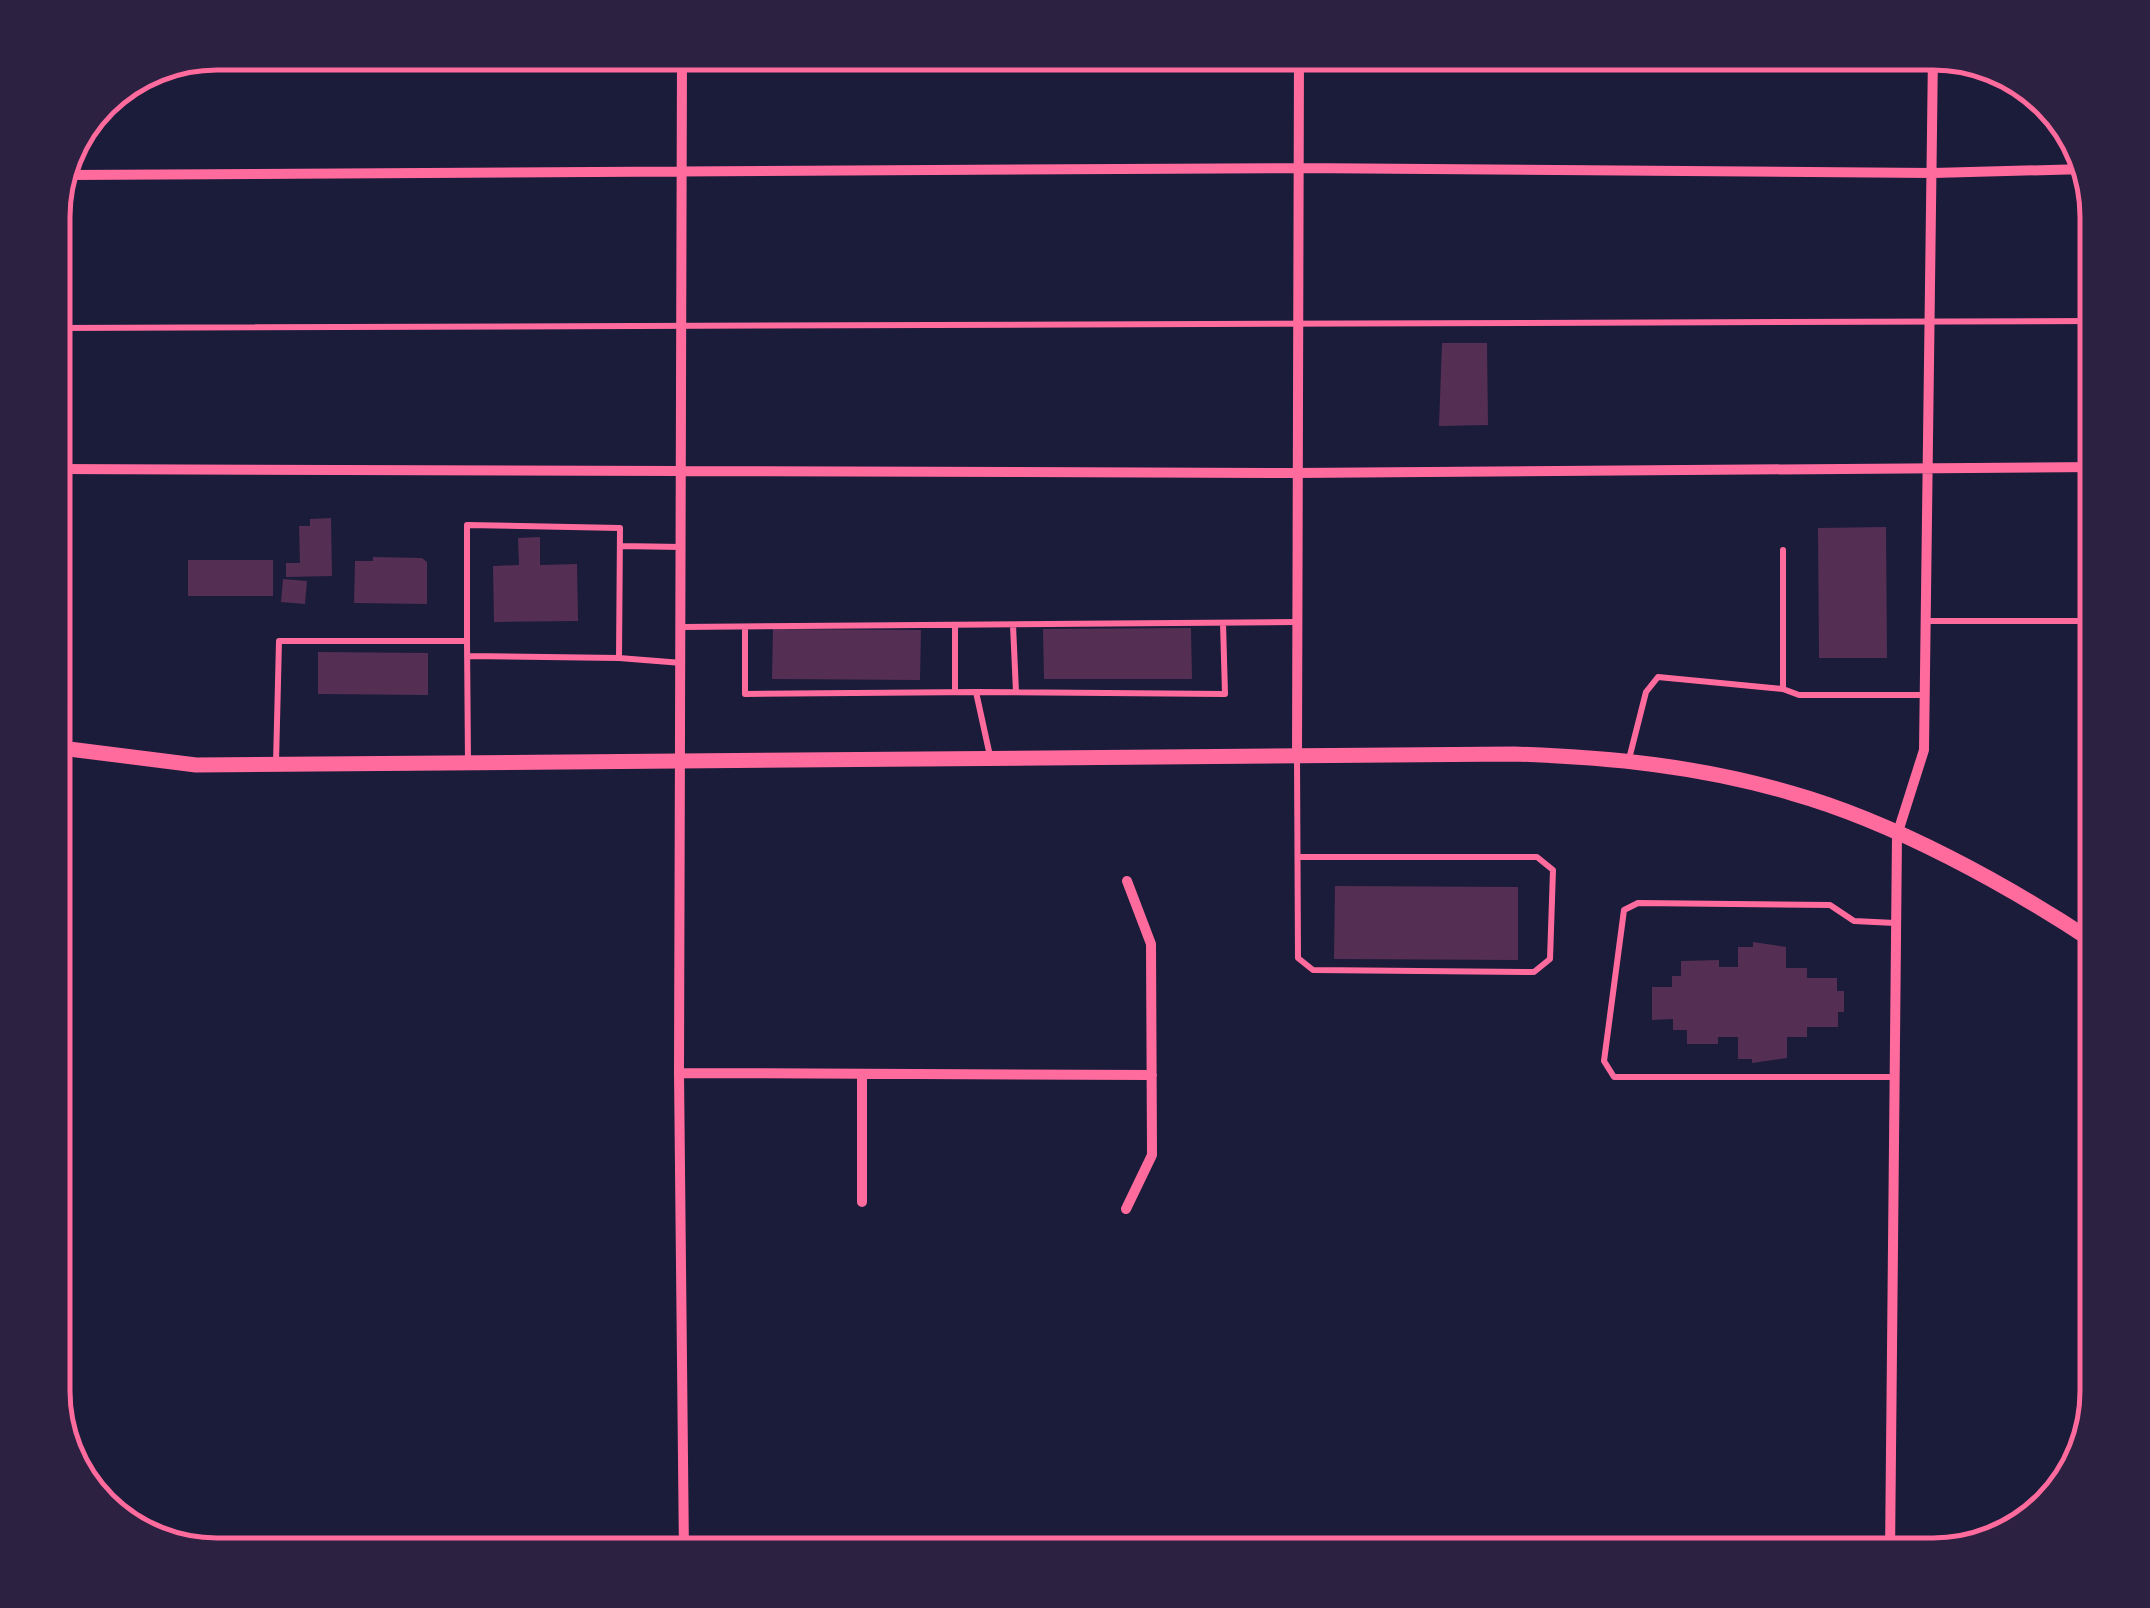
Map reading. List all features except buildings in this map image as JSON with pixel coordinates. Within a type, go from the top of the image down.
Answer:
[{"type":"main road","points":[[70,749],[196,765],[1514,754],[1628,760],[1794,794],[1897,835],[2080,933]]},
{"type":"street","points":[[682,70],[679,1073],[684,1538]]},
{"type":"street","points":[[1298,756],[1295,474],[1299,70]]},
{"type":"street","points":[[1890,1538],[1897,835],[1924,750],[1932,70]]},
{"type":"street","points":[[76,176],[1298,168],[1932,173],[2071,169]]},
{"type":"street","points":[[70,469],[1295,474],[2080,467]]},
{"type":"street","points":[[1126,1210],[1152,1154],[1151,944],[1127,880]]},
{"type":"street","points":[[679,1073],[1152,1075]]},
{"type":"street","points":[[862,1074],[862,1202]]},
{"type":"lane","points":[[70,328],[1296,321],[2080,322]]},
{"type":"lane","points":[[468,764],[467,525],[620,528],[620,658]]},
{"type":"lane","points":[[620,546],[682,547]]},
{"type":"lane","points":[[1783,550],[1783,689]]},
{"type":"lane","points":[[1924,620],[2080,621]]},
{"type":"lane","points":[[746,627],[745,694],[1225,694],[1224,622]]},
{"type":"lane","points":[[682,626],[1296,622]]},
{"type":"lane","points":[[1013,624],[1016,692]]},
{"type":"lane","points":[[954,625],[955,692]]},
{"type":"lane","points":[[276,764],[279,641],[467,641]]},
{"type":"lane","points":[[467,656],[682,663]]},
{"type":"lane","points":[[1628,760],[1646,692],[1658,676],[1799,694],[1925,694]]},
{"type":"lane","points":[[976,692],[991,760]]},
{"type":"lane","points":[[1298,756],[1298,857],[1298,958],[1312,970],[1534,972],[1550,960],[1553,870],[1538,857],[1298,857]]},
{"type":"lane","points":[[1894,1077],[1614,1077],[1604,1061],[1624,910],[1638,903],[1830,904],[1854,921],[1895,922]]}]
